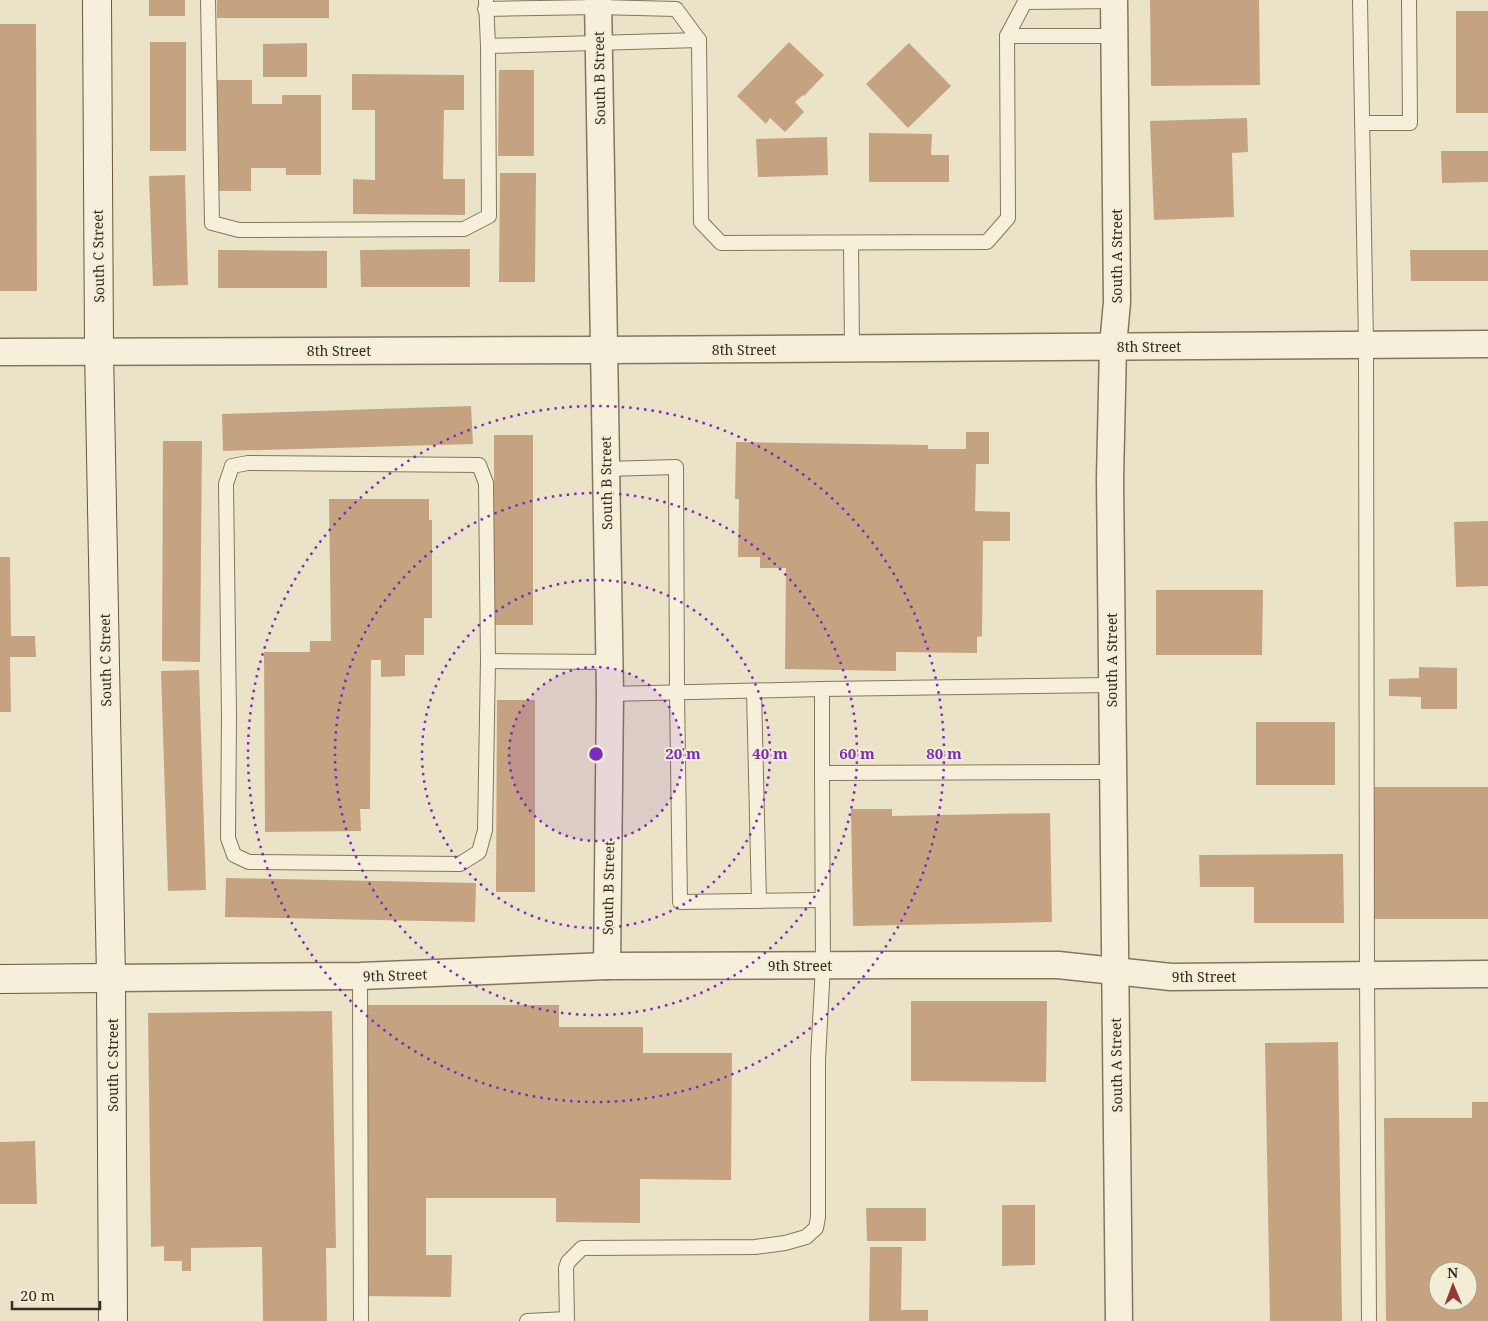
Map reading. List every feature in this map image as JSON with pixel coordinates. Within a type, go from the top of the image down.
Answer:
[{"type":"street","name":"South C Street","points":[[96,0],[99,350],[112,978],[114,1321]]},
{"type":"street","name":"South A Street","points":[[1114,0],[1117,302],[1113,346],[1110,478],[1119,1321]]},
{"type":"street","name":"South B Street","points":[[598,4],[610,694],[608,966]]},
{"type":"street","name":"8th Street","points":[[0,352],[1488,344]]},
{"type":"street","name":"9th Street","points":[[112,978],[360,976],[608,966],[823,965],[1058,965],[1171,977],[1488,974]]},
{"type":"street","points":[[0,979],[112,978]]},
{"type":"lane","points":[[208,0],[212,223],[239,230],[464,229],[490,216],[486,5],[598,4],[676,8],[700,40],[701,222],[721,243],[987,242],[1008,218],[1006,36],[1025,2],[1114,0]]},
{"type":"lane","points":[[1360,0],[1366,345],[1366,975],[1369,1321]]},
{"type":"lane","points":[[1362,123],[1410,123],[1409,0]]},
{"type":"lane","points":[[1006,36],[1115,36]]},
{"type":"lane","points":[[488,46],[700,40]]},
{"type":"lane","points":[[851,243],[852,348]]},
{"type":"lane","points":[[248,463],[479,465],[486,483],[488,661],[484,830],[479,852],[460,864],[249,862],[234,855],[228,838],[226,484],[232,466],[248,463]]},
{"type":"lane","points":[[606,469],[676,467],[680,902],[822,900]]},
{"type":"lane","points":[[488,661],[609,662]]},
{"type":"lane","points":[[610,694],[1111,685]]},
{"type":"lane","points":[[527,1321],[567,1320],[566,1268],[568,1262],[582,1248],[755,1247],[785,1243],[806,1237],[816,1228],[818,1217],[818,1060],[823,965],[822,689]]},
{"type":"lane","points":[[754,692],[759,901]]},
{"type":"lane","points":[[822,773],[1112,772]]},
{"type":"lane","points":[[360,976],[362,1321]]},
{"type":"building","points":[[149,0],[185,0],[185,16],[149,16]]},
{"type":"building","points":[[217,0],[329,0],[329,18],[217,18]]},
{"type":"building","points":[[1150,0],[1259,0],[1260,85],[1151,86]]},
{"type":"building","points":[[1456,11],[1488,11],[1488,113],[1456,113]]},
{"type":"building","points":[[0,24],[36,24],[37,291],[0,291]]},
{"type":"building","points":[[150,42],[186,42],[186,151],[150,151]]},
{"type":"building","points":[[789,42],[824,75],[804,96],[795,102],[804,112],[785,132],[770,118],[766,124],[737,96]]},
{"type":"building","points":[[307,43],[307,77],[263,77],[263,44]]},
{"type":"building","points":[[909,43],[951,86],[908,128],[866,84]]},
{"type":"building","points":[[499,70],[534,70],[534,156],[498,156]]},
{"type":"building","points":[[352,74],[464,75],[464,110],[444,110],[443,179],[465,179],[465,215],[353,214],[353,179],[375,180],[375,110],[352,110]]},
{"type":"building","points":[[216,80],[252,80],[252,104],[282,104],[282,95],[321,95],[321,175],[286,175],[286,168],[251,168],[251,191],[217,191]]},
{"type":"building","points":[[1247,118],[1248,152],[1232,153],[1234,217],[1154,220],[1150,121]]},
{"type":"building","points":[[869,133],[932,134],[931,155],[949,155],[949,182],[869,182]]},
{"type":"building","points":[[827,137],[828,175],[758,177],[756,139]]},
{"type":"building","points":[[1441,151],[1488,151],[1488,182],[1442,183]]},
{"type":"building","points":[[500,173],[536,173],[535,282],[499,282]]},
{"type":"building","points":[[185,175],[188,285],[153,286],[149,176]]},
{"type":"building","points":[[470,249],[470,287],[361,287],[360,250]]},
{"type":"building","points":[[218,250],[327,251],[327,288],[218,288]]},
{"type":"building","points":[[1410,250],[1488,250],[1488,281],[1411,281]]},
{"type":"building","points":[[471,406],[473,444],[223,451],[222,414]]},
{"type":"building","points":[[966,432],[989,432],[989,464],[976,464],[975,511],[1010,512],[1010,541],[983,541],[982,636],[977,637],[977,653],[896,652],[896,671],[785,669],[786,568],[760,568],[760,557],[738,557],[739,499],[735,499],[736,442],[928,445],[928,449],[966,449]]},
{"type":"building","points":[[494,435],[533,435],[533,625],[494,625]]},
{"type":"building","points":[[163,441],[202,441],[200,662],[162,661]]},
{"type":"building","points":[[329,499],[429,499],[429,520],[432,520],[432,618],[424,618],[424,655],[405,655],[405,676],[381,677],[381,660],[371,660],[370,809],[360,809],[361,831],[265,832],[264,652],[310,652],[310,641],[331,641]]},
{"type":"building","points":[[1488,521],[1488,586],[1456,587],[1454,522]]},
{"type":"building","points":[[0,557],[10,557],[11,636],[35,636],[36,657],[10,657],[11,712],[0,712]]},
{"type":"building","points":[[1156,590],[1263,590],[1262,655],[1156,655]]},
{"type":"building","points":[[1419,667],[1457,668],[1457,709],[1421,709],[1421,697],[1389,696],[1389,679],[1419,678]]},
{"type":"building","points":[[199,670],[206,890],[168,891],[161,671]]},
{"type":"building","points":[[497,700],[535,700],[535,892],[496,892]]},
{"type":"building","points":[[1256,722],[1335,722],[1335,785],[1256,785]]},
{"type":"building","points":[[1370,787],[1488,787],[1488,919],[1370,919]]},
{"type":"building","points":[[851,809],[892,809],[892,816],[1050,813],[1052,922],[853,926]]},
{"type":"building","points":[[1343,854],[1344,923],[1254,923],[1254,887],[1200,887],[1199,855]]},
{"type":"building","points":[[226,878],[476,883],[475,922],[225,917]]},
{"type":"building","points":[[911,1001],[1047,1001],[1046,1082],[911,1081]]},
{"type":"building","points":[[367,1005],[559,1005],[559,1027],[643,1027],[643,1053],[732,1053],[731,1180],[640,1179],[640,1223],[556,1222],[556,1198],[426,1198],[426,1255],[452,1255],[451,1297],[365,1296]]},
{"type":"building","points":[[332,1011],[336,1248],[326,1248],[327,1321],[263,1321],[262,1247],[191,1248],[191,1271],[182,1271],[182,1261],[164,1261],[164,1246],[151,1247],[148,1013]]},
{"type":"building","points":[[1338,1042],[1342,1321],[1270,1321],[1265,1043]]},
{"type":"building","points":[[1472,1102],[1488,1102],[1488,1321],[1386,1321],[1384,1118],[1472,1118]]},
{"type":"building","points":[[35,1141],[37,1204],[0,1204],[0,1142]]},
{"type":"building","points":[[1002,1205],[1035,1205],[1035,1265],[1002,1266]]},
{"type":"building","points":[[866,1208],[926,1208],[926,1241],[867,1241]]},
{"type":"building","points":[[870,1247],[902,1247],[901,1310],[928,1310],[928,1321],[869,1321]]}]
